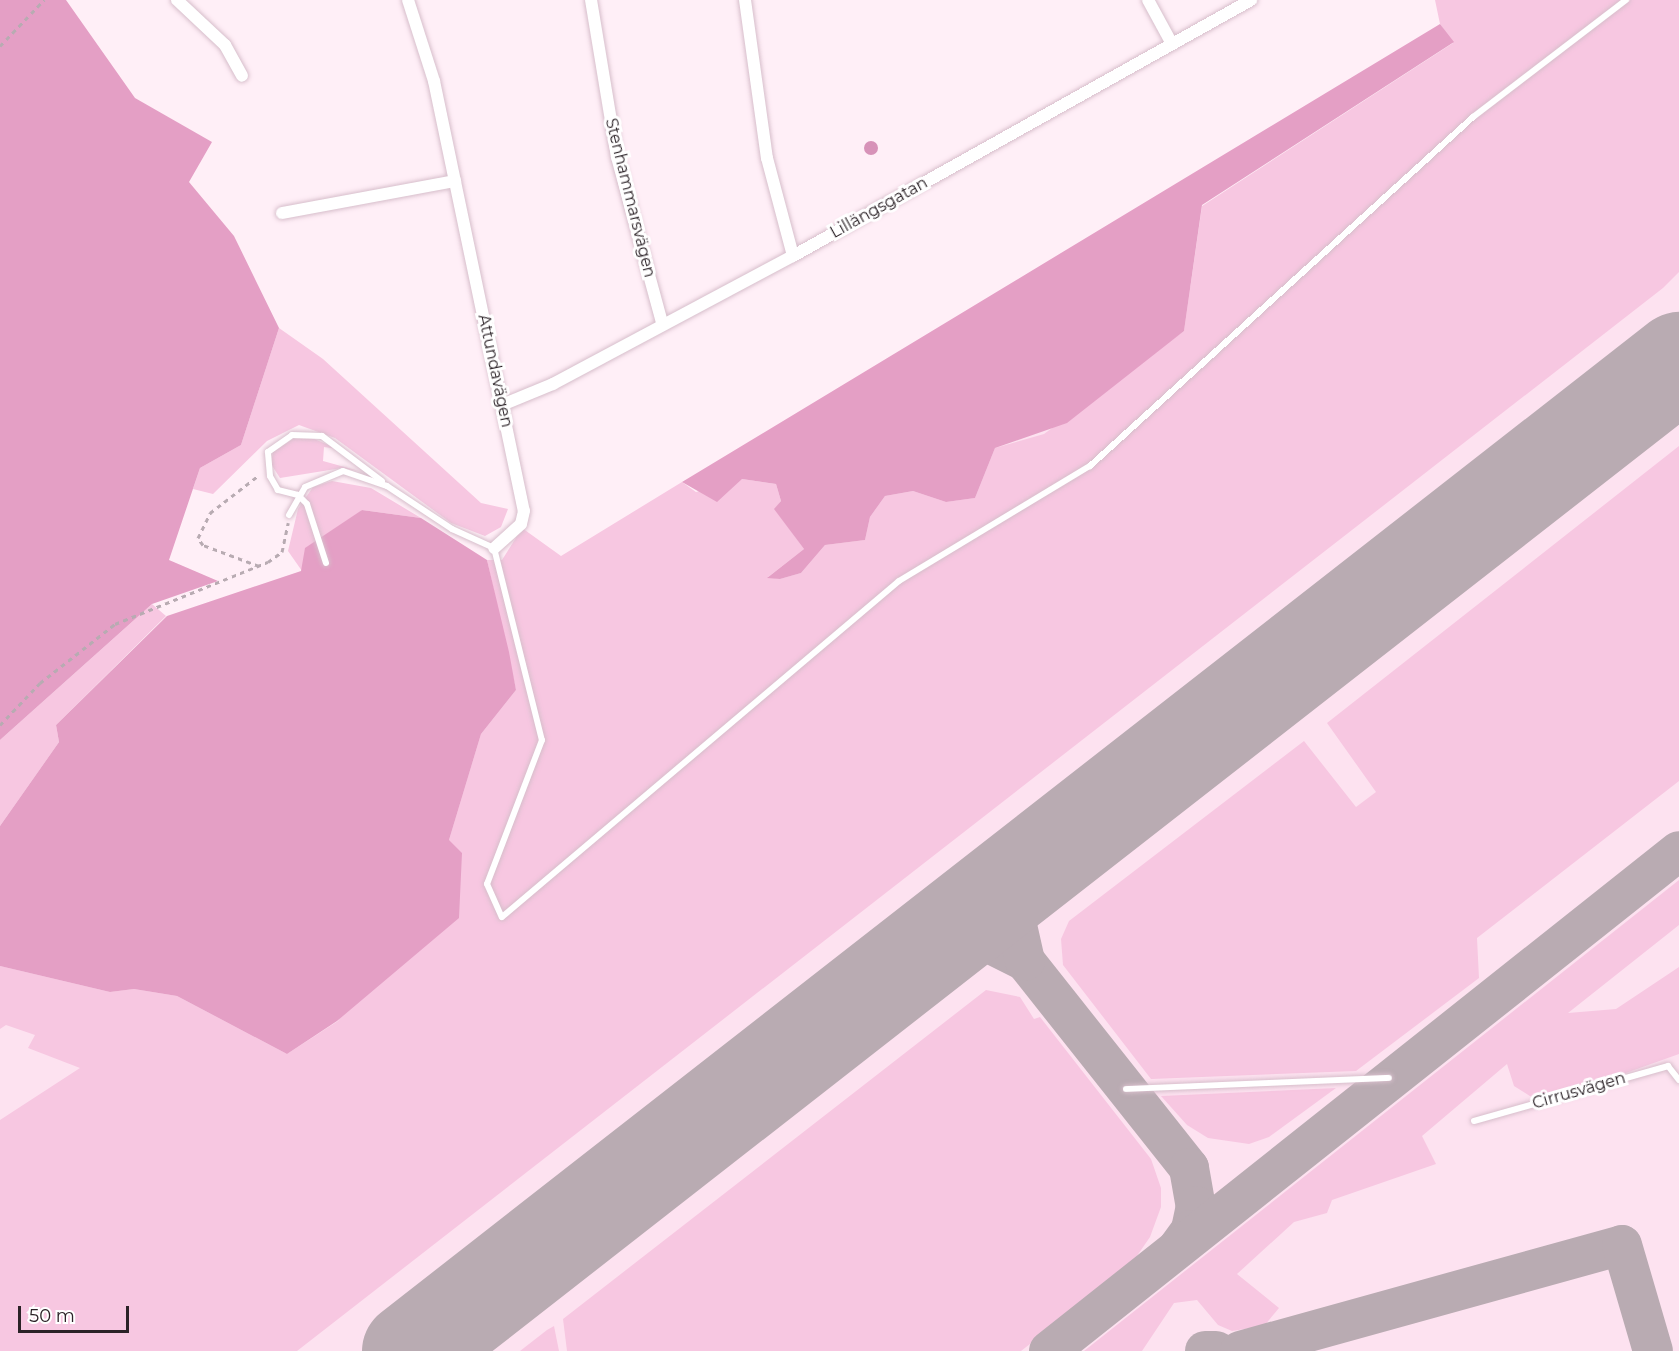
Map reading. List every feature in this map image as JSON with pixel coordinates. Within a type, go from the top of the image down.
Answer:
[{"type":"street","points":[[177,0],[225,45],[242,76]]},
{"type":"street","name":"Attundavägen","points":[[408,0],[455,182],[524,511],[521,524],[494,548]]},
{"type":"street","name":"Stenhammarsvägen","points":[[591,0],[617,157],[662,323]]},
{"type":"street","points":[[745,0],[767,158],[793,256]]},
{"type":"street","points":[[1148,0],[1172,44]]},
{"type":"street","name":"Lillängsgatan","points":[[502,405],[553,384],[662,323],[793,256],[1251,0]]},
{"type":"street","points":[[282,213],[455,182]]},
{"type":"lane","points":[[298,495],[278,490],[268,468],[268,452],[278,442],[292,435],[322,436],[387,486],[453,529],[494,548],[542,740],[487,884],[502,917],[899,581],[1090,466],[1473,117],[1626,0]]},
{"type":"lane","points":[[289,515],[298,495],[343,471],[387,486]]},
{"type":"lane","points":[[298,495],[326,563]]},
{"type":"lane","name":"Cirrusvägen","points":[[1474,1121],[1668,1066],[1679,1080]]},
{"type":"lane","points":[[1126,1089],[1389,1078]]},
{"type":"path","points":[[0,46],[44,0]]},
{"type":"path","points":[[260,566],[203,545],[198,538],[210,513],[268,468]]},
{"type":"path","points":[[0,724],[40,683],[115,624],[260,566],[282,552],[289,515]]},
{"type":"shaded area","points":[[0,0],[66,0],[135,98],[212,142],[189,182],[234,236],[279,328],[241,445],[200,468],[169,560],[218,581],[152,604],[0,740]]},
{"type":"shaded area","points":[[1435,0],[1679,0],[1679,272],[1663,288],[297,1351],[0,1351],[0,1120],[80,1068],[28,1048],[35,1035],[6,1025],[0,1029],[0,966],[110,992],[134,989],[177,996],[287,1054],[338,1021],[449,840],[481,734],[516,690],[487,560],[502,560],[522,528],[561,556],[682,482],[696,492],[742,479],[776,484],[781,501],[775,509],[804,549],[768,577],[780,579],[801,573],[825,545],[865,540],[870,517],[885,496],[913,491],[946,502],[975,498],[995,448],[1044,434],[1184,331],[1202,206],[1453,43],[1440,24]]},
{"type":"shaded area","points":[[1679,0],[1679,1351],[0,1351],[0,966],[29,969]]},
{"type":"shaded area","points":[[1440,24],[1454,42],[1202,205],[1184,331],[1067,423],[995,448],[975,498],[946,502],[913,491],[885,496],[870,517],[865,540],[825,545],[801,573],[780,579],[767,578],[804,549],[774,509],[781,501],[776,484],[742,479],[717,502],[682,482]]},
{"type":"shaded area","points":[[871,141],[876,143],[878,148],[876,153],[871,155],[866,153],[864,148],[866,143]]},
{"type":"shaded area","points":[[279,328],[323,359],[481,503],[508,509],[501,527],[485,536],[451,523],[335,438],[299,425],[267,441],[213,494],[193,489],[200,468],[241,445]]},
{"type":"shaded area","points":[[312,438],[338,449],[324,447],[323,461],[359,471],[342,468],[280,478],[271,464],[273,452],[293,439]]},
{"type":"shaded area","points":[[1679,446],[1679,781],[1477,938],[1479,978],[1356,1071],[1151,1079],[1063,965],[1061,939],[1069,921],[1304,741],[1356,807],[1376,792],[1327,723]]},
{"type":"shaded area","points":[[332,481],[371,488],[421,518],[362,510],[302,571],[288,551],[298,509],[313,487]]},
{"type":"shaded area","points":[[362,510],[421,518],[487,560],[509,652],[516,690],[481,734],[449,840],[462,853],[459,918],[337,1021],[287,1054],[177,996],[134,989],[110,992],[0,966],[0,826],[59,742],[56,725],[167,616],[301,571],[305,548]]},
{"type":"shaded area","points":[[152,604],[166,616],[56,725],[59,742],[0,826],[0,740]]},
{"type":"shaded area","points":[[1679,880],[1679,925],[1568,1013],[1616,1009],[1679,967],[1679,1054],[1567,1094],[1533,1098],[1514,1086],[1507,1064],[1422,1136],[1436,1164],[1332,1200],[1327,1213],[1294,1222],[1237,1274],[1279,1308],[1264,1326],[1232,1331],[1218,1325],[1197,1300],[1174,1303],[1142,1351],[1084,1351]]},
{"type":"shaded area","points":[[986,990],[1020,997],[1034,1019],[1040,1017],[1151,1159],[1161,1188],[1161,1207],[1150,1237],[1130,1266],[1021,1351],[567,1351],[563,1319]]},
{"type":"shaded area","points":[[1336,1088],[1269,1137],[1249,1144],[1208,1138],[1187,1125],[1161,1096]]},
{"type":"shaded area","points":[[554,1326],[559,1351],[520,1351],[547,1330]]},
{"type":"taxiway","points":[[1049,1351],[1679,851]]},
{"type":"taxiway","points":[[1025,961],[1014,912],[1038,861]]},
{"type":"taxiway","points":[[926,949],[983,940],[1025,961],[1189,1168],[1196,1206],[1191,1230],[1178,1248]]},
{"type":"taxiway","points":[[1240,1351],[1622,1245],[1653,1351]]},
{"type":"taxiway","points":[[1205,1351],[1216,1351]]},
{"type":"runway","points":[[411,1351],[1679,361]]}]
